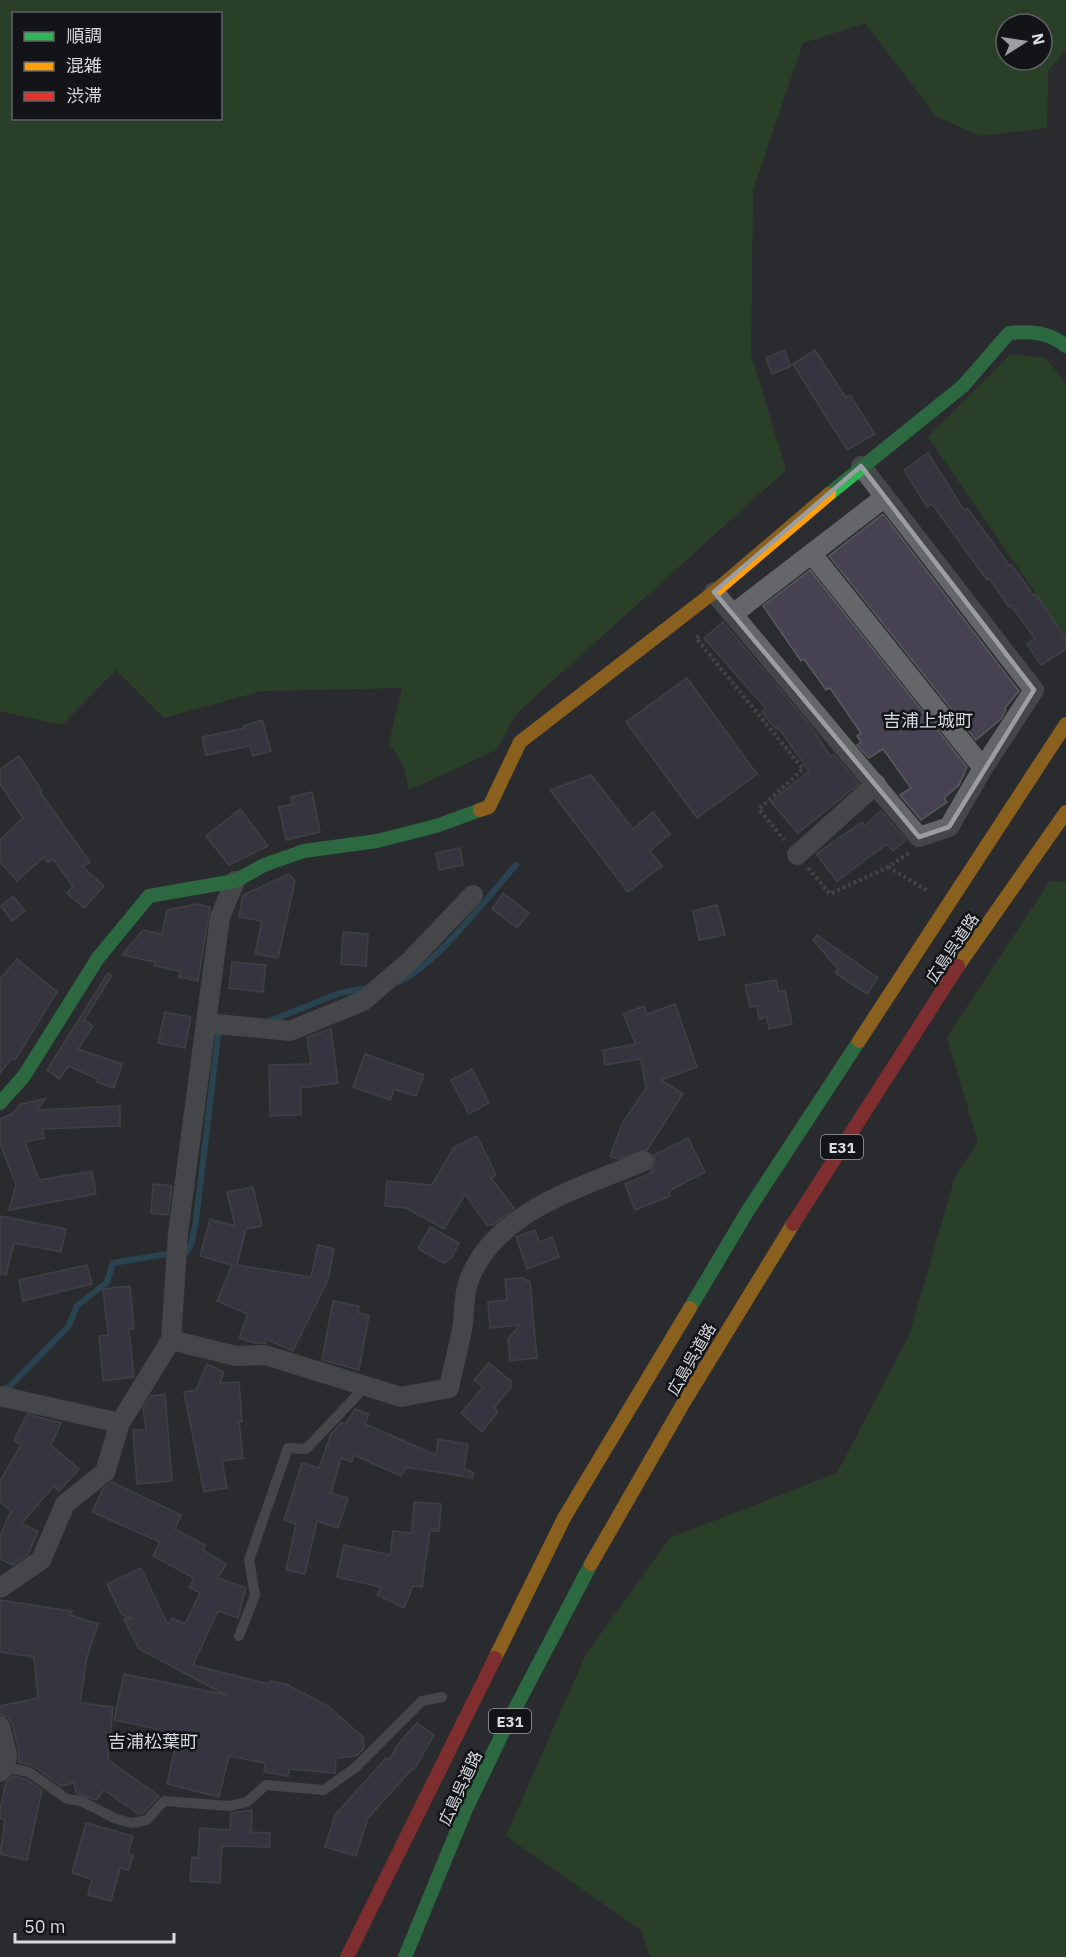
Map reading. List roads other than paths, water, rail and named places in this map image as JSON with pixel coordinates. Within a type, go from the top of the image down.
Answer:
[{"type":"main road","points":[[0,1103],[24,1076],[98,958],[149,896],[235,881],[264,865],[304,850],[377,841],[436,826],[489,807],[520,742],[714,592],[861,466],[963,386],[1009,333],[1032,331],[1057,337],[1066,346]]},
{"type":"main road","points":[[347,1957],[564,1518],[747,1212],[1066,724]]},
{"type":"main road","name":"広島呉道路","points":[[405,1957],[466,1810],[534,1673],[632,1492],[748,1294],[931,1007],[1066,812]]},
{"type":"street","points":[[714,592],[919,837],[949,826],[983,768],[1034,690],[861,466]]},
{"type":"street","points":[[733,614],[885,497]]},
{"type":"street","points":[[812,554],[983,768]]},
{"type":"street","points":[[797,855],[876,784]]},
{"type":"street","points":[[0,1588],[41,1560],[65,1504],[105,1472],[120,1423],[171,1340],[178,1233],[220,917],[235,881]]},
{"type":"street","points":[[206,1023],[290,1031],[363,1001],[411,960],[473,895]]},
{"type":"street","points":[[171,1340],[236,1356],[266,1355],[401,1397],[448,1388],[462,1329],[468,1283],[483,1250],[517,1219],[572,1191],[644,1161]]},
{"type":"street","points":[[0,1396],[120,1423]]},
{"type":"street","points":[[0,1726],[7,1754],[3,1769]]},
{"type":"lane","points":[[239,1636],[255,1595],[249,1560],[288,1448],[306,1449],[366,1386]]},
{"type":"lane","points":[[3,1769],[29,1772],[67,1799],[81,1801],[116,1819],[132,1823],[147,1820],[164,1801],[229,1806],[247,1802],[266,1785],[324,1790],[356,1767],[422,1701],[442,1697]]},
{"type":"waterway","points":[[393,983],[423,966],[440,950],[516,865]]},
{"type":"waterway","points":[[267,1022],[340,993],[368,988]]},
{"type":"waterway","points":[[186,1253],[192,1242],[196,1220],[218,1036]]},
{"type":"waterway","points":[[1,1390],[9,1387],[68,1327],[77,1306],[107,1282],[113,1263],[167,1254]]},
{"type":"district","name":"吉浦上城町","points":[[928,720]]},
{"type":"district","name":"吉浦松葉町","points":[[153,1741]]}]
